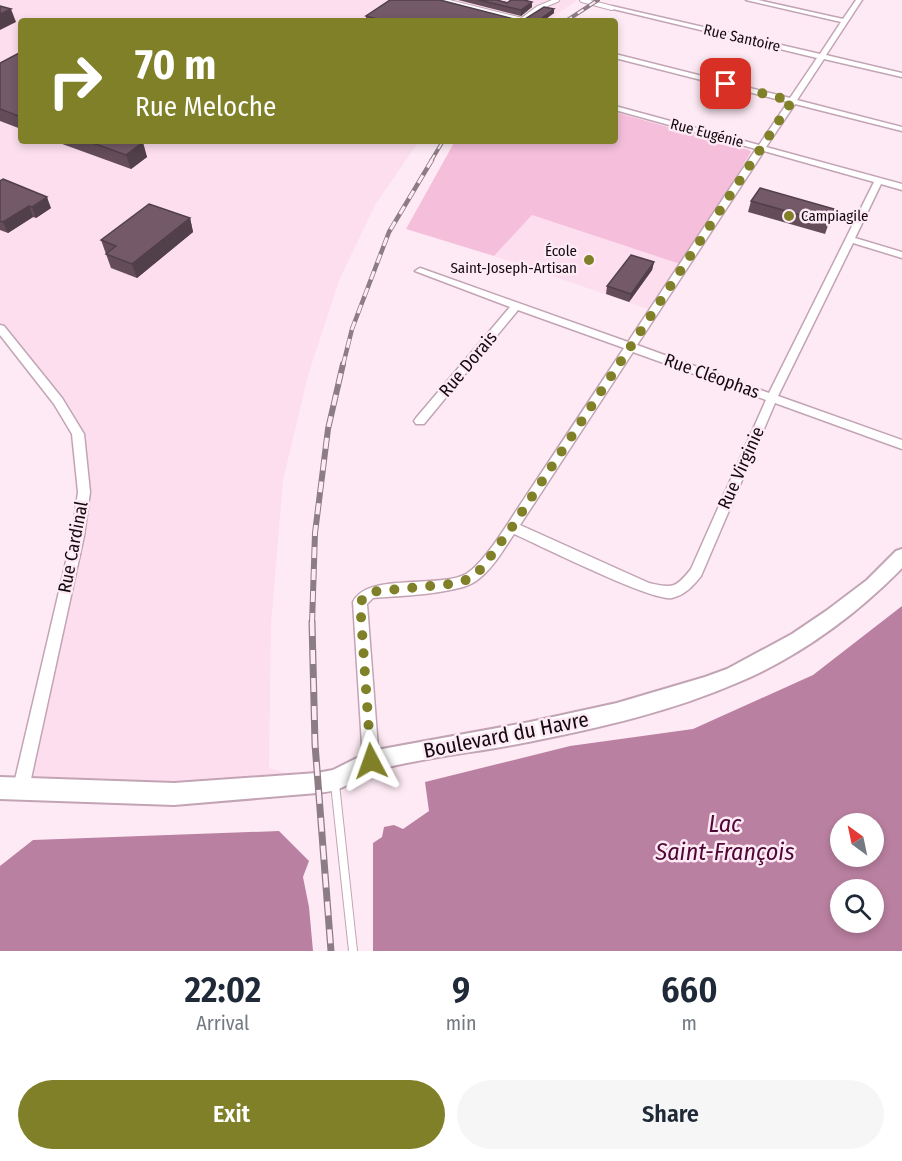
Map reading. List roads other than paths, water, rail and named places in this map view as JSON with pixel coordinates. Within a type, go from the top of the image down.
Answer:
[{"type":"street","points":[[749,0],[845,21]]},
{"type":"street","points":[[371,761],[360,602],[370,592],[450,584],[470,579],[482,568],[512,527],[859,0]]},
{"type":"street","name":"Rue Santoire","points":[[612,8],[902,75]]},
{"type":"street","points":[[618,57],[902,129]]},
{"type":"street","name":"Rue Eugénie","points":[[618,109],[902,187]]},
{"type":"street","name":"Rue Virginie","points":[[512,527],[647,588],[670,593],[686,585],[696,572],[772,398],[879,180]]},
{"type":"street","points":[[850,239],[902,255]]},
{"type":"street","name":"Rue Cléophas","points":[[420,271],[902,445]]},
{"type":"street","name":"Rue Dorais","points":[[420,421],[516,306]]},
{"type":"street","name":"Rue Cardinal","points":[[0,328],[58,400],[78,434],[84,492],[78,536],[10,788]]},
{"type":"street","name":"Boulevard du Havre","points":[[10,788],[174,794],[335,780],[371,761],[553,727],[671,698],[705,686],[760,661],[816,628],[873,585],[902,556]]},
{"type":"lane","points":[[441,0],[514,18]]},
{"type":"lane","points":[[525,18],[538,8],[557,0]]},
{"type":"lane","name":"Rue Santoire","points":[[582,0],[612,8]]},
{"type":"lane","points":[[335,780],[352,951]]},
{"type":"water","name":"Lac Saint-François","points":[[902,606],[902,951],[373,951],[373,843],[382,837],[384,827],[394,825],[403,829],[429,811],[425,782],[570,746],[693,729],[813,675]]},
{"type":"water","points":[[279,831],[309,861],[303,877],[309,907],[313,951],[0,951],[0,866],[33,840]]},
{"type":"railway","points":[[571,18],[598,0]]},
{"type":"railway","points":[[431,161],[441,144]]},
{"type":"railway","points":[[343,365],[352,329],[389,232],[432,160]]},
{"type":"railway","points":[[312,623],[315,533],[328,429],[343,364]]},
{"type":"railway","points":[[312,623],[315,744],[331,951]]},
{"type":"place","name":"Campiagile","points":[[789,216]]},
{"type":"place","name":"École Saint-Joseph-Artisan","points":[[589,260]]}]
